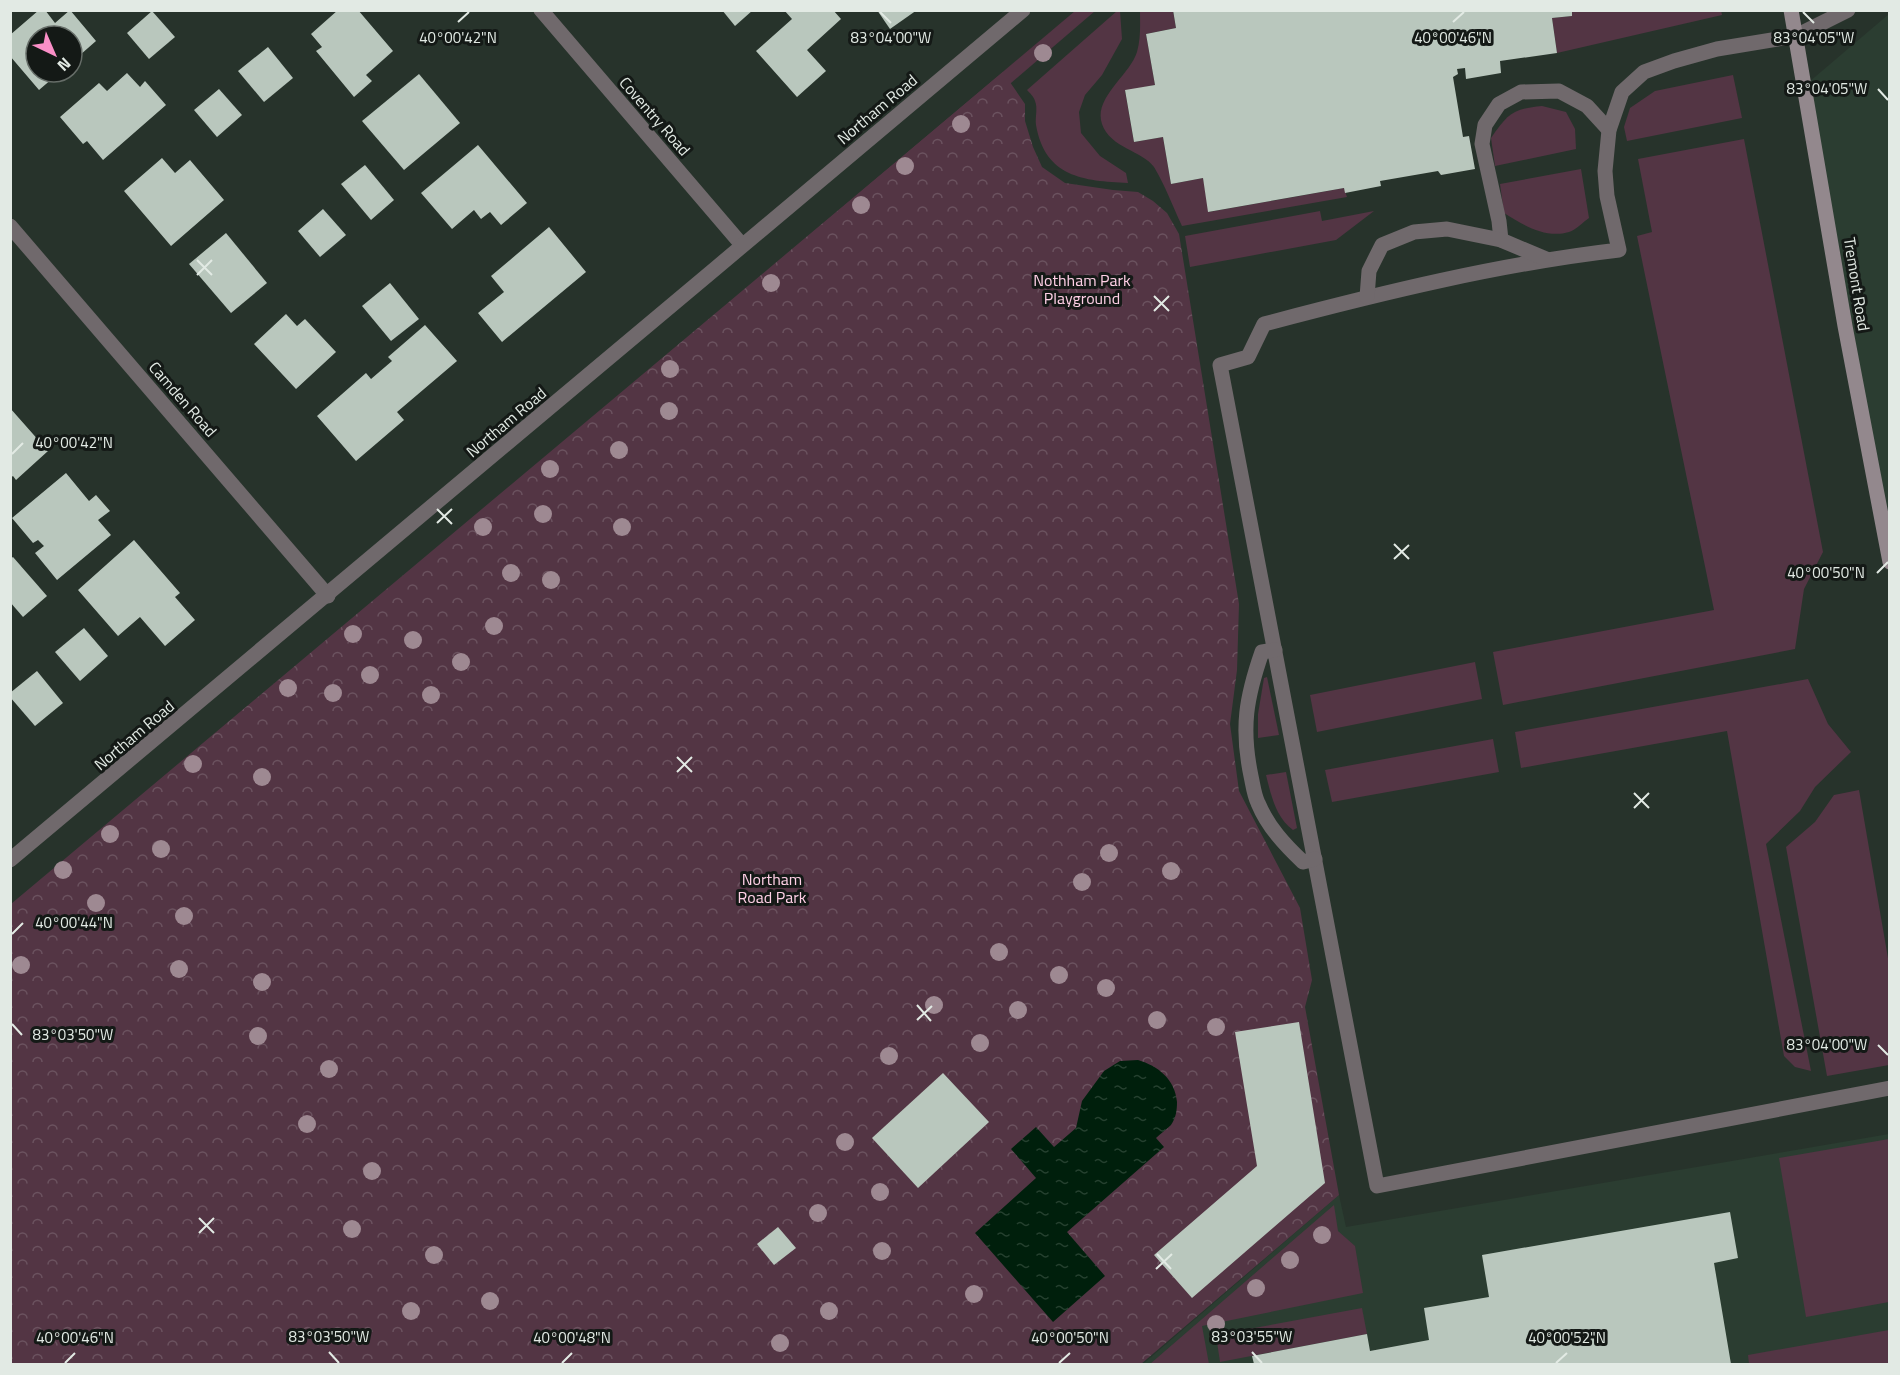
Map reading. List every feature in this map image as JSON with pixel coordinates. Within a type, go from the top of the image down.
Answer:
[{"type":"main road","name":"Tremont Road","points":[[1791,10],[1845,326],[1890,562]]},
{"type":"street","name":"Coventry Road","points":[[541,10],[742,245]]},
{"type":"street","name":"Northam Road","points":[[10,860],[328,596],[1023,10]]},
{"type":"street","points":[[1848,10],[1796,36],[1717,50],[1644,72],[1622,92],[1610,130],[1605,171],[1607,196],[1619,250],[1546,259],[1367,297],[1264,324],[1248,357],[1220,364],[1377,1186],[1890,1088]]},
{"type":"street","points":[[1501,240],[1482,144],[1485,125],[1499,104],[1521,92],[1559,91],[1587,106],[1610,130]]},
{"type":"street","name":"Camden Road","points":[[10,226],[328,596]]},
{"type":"street","points":[[1367,297],[1369,271],[1382,245],[1414,232],[1447,229],[1501,240],[1546,259]]},
{"type":"street","points":[[1275,650],[1262,652],[1252,681],[1245,725],[1250,769],[1257,802],[1283,843],[1303,862],[1315,859]]},
{"type":"shaded area","points":[[1889,14],[1889,566],[1802,88]]},
{"type":"shaded area","points":[[1889,1134],[1889,1364],[1143,1364],[1339,1195],[1346,1227]]},
{"type":"green space","points":[[1572,10],[1721,10],[1722,15],[1557,53],[1552,18],[1572,16]]},
{"type":"green space","points":[[1075,11],[1095,11],[816,250],[806,238]]},
{"type":"green space","points":[[1117,11],[1120,11],[1122,39],[1102,75],[1085,95],[1079,112],[1081,133],[1100,156],[1126,173],[1128,183],[1081,177],[1057,166],[1048,156],[1041,142],[1036,125],[1036,104],[1027,90]]},
{"type":"green space","points":[[1140,11],[1173,11],[1176,28],[1146,34],[1155,85],[1125,91],[1134,142],[1163,137],[1171,184],[1203,178],[1209,212],[1344,188],[1347,197],[1182,226],[1154,167],[1112,139],[1102,124],[1101,114],[1107,96],[1137,52],[1140,36]]},
{"type":"green space","name":"Northam Road Park","points":[[1003,72],[1025,104],[1025,121],[1042,167],[1065,183],[1138,192],[1167,213],[1179,234],[1239,604],[1237,670],[1230,724],[1239,791],[1300,908],[1312,980],[1305,1007],[1339,1195],[1141,1364],[11,1364],[11,904]]},
{"type":"green space","points":[[1733,75],[1742,118],[1627,141],[1624,127],[1630,108],[1655,91]]},
{"type":"green space","points":[[1542,106],[1566,112],[1575,129],[1576,149],[1495,166],[1491,138],[1502,123],[1517,111]]},
{"type":"green space","points":[[1744,139],[1823,552],[1804,589],[1795,649],[1503,705],[1493,652],[1714,610],[1637,236],[1652,232],[1638,159]]},
{"type":"green space","points":[[1581,169],[1589,218],[1574,230],[1560,234],[1543,232],[1504,213],[1500,184]]},
{"type":"green space","points":[[1320,211],[1322,221],[1374,211],[1336,240],[1190,267],[1185,236]]},
{"type":"green space","points":[[1475,662],[1482,699],[1317,732],[1310,695]]},
{"type":"green space","points":[[1267,677],[1279,735],[1258,738],[1258,714],[1264,678]]},
{"type":"green space","points":[[1808,679],[1828,724],[1851,752],[1815,787],[1800,811],[1766,844],[1811,1071],[1795,1067],[1784,1056],[1727,731],[1521,768],[1515,732]]},
{"type":"green space","points":[[1493,739],[1499,772],[1332,802],[1325,770]]},
{"type":"green space","points":[[1286,772],[1297,828],[1293,830],[1278,813],[1266,775]]},
{"type":"green space","points":[[1859,790],[1889,964],[1889,1065],[1827,1076],[1786,847],[1815,822],[1834,795]]},
{"type":"green space","points":[[1889,1139],[1889,1302],[1806,1317],[1779,1158]]},
{"type":"green space","points":[[1334,1205],[1338,1231],[1355,1246],[1363,1293],[1202,1326],[1209,1364],[1150,1364]]},
{"type":"green space","points":[[1362,1308],[1367,1334],[1220,1362],[1216,1335]]},
{"type":"green space","points":[[1889,1330],[1889,1364],[1749,1364],[1748,1355]]},
{"type":"water","points":[[1138,1060],[1159,1070],[1169,1080],[1176,1094],[1175,1117],[1171,1125],[1156,1138],[1164,1147],[1067,1232],[1105,1276],[1053,1322],[975,1233],[1036,1178],[1011,1149],[1036,1127],[1054,1147],[1076,1128],[1082,1101],[1104,1071],[1120,1061]]},
{"type":"building","points":[[39,10],[45,10],[55,23],[70,10],[82,24],[24,24],[24,72],[10,56],[10,35]]},
{"type":"building","points":[[338,10],[358,10],[393,51],[366,75],[372,81],[354,97],[316,51],[322,47],[311,34]]},
{"type":"building","points":[[722,10],[753,10],[735,26]]},
{"type":"building","points":[[784,10],[833,10],[841,19],[807,50],[826,71],[797,97],[756,51],[792,19]]},
{"type":"building","points":[[877,10],[917,10],[890,29]]},
{"type":"building","points":[[1173,10],[1572,10],[1572,16],[1552,18],[1557,53],[1500,61],[1501,73],[1466,79],[1465,68],[1457,69],[1458,74],[1453,77],[1463,137],[1469,136],[1475,169],[1441,175],[1438,171],[1380,181],[1381,186],[1345,193],[1344,188],[1208,212],[1203,178],[1171,184],[1163,137],[1134,142],[1125,90],[1155,85],[1146,34],[1176,28]]},
{"type":"building","points":[[152,11],[175,37],[149,59],[127,33]]},
{"type":"building","points":[[84,27],[96,41],[84,52]]},
{"type":"building","points":[[268,47],[293,78],[264,102],[238,71]]},
{"type":"building","points":[[127,73],[140,87],[145,81],[166,105],[103,160],[87,141],[83,144],[60,117],[99,83],[107,91]]},
{"type":"building","points":[[419,74],[460,123],[404,170],[362,121]]},
{"type":"building","points":[[34,84],[46,84],[39,90]]},
{"type":"building","points":[[219,89],[242,115],[217,137],[194,110]]},
{"type":"building","points":[[478,145],[527,203],[501,225],[490,212],[481,219],[474,210],[452,229],[421,193]]},
{"type":"building","points":[[162,158],[175,173],[190,160],[224,200],[171,246],[124,191]]},
{"type":"building","points":[[365,165],[394,200],[371,220],[341,184]]},
{"type":"building","points":[[323,209],[346,235],[320,257],[298,231]]},
{"type":"building","points":[[549,227],[586,272],[502,342],[478,313],[504,292],[491,276]]},
{"type":"building","points":[[226,233],[267,283],[231,313],[189,264]]},
{"type":"building","points":[[390,283],[419,319],[391,341],[362,306]]},
{"type":"building","points":[[286,314],[297,326],[305,319],[336,352],[296,389],[254,344]]},
{"type":"building","points":[[425,325],[457,361],[397,412],[404,420],[356,461],[317,416],[366,373],[371,379],[392,361],[388,357]]},
{"type":"building","points":[[10,408],[48,451],[16,480],[13,476],[10,478]]},
{"type":"building","points":[[66,473],[89,501],[96,495],[110,511],[98,520],[111,535],[57,580],[35,553],[44,546],[38,540],[33,543],[12,518]]},
{"type":"building","points":[[134,540],[180,593],[175,597],[195,620],[165,646],[140,617],[118,636],[78,590]]},
{"type":"building","points":[[13,557],[47,596],[23,617],[10,602],[10,559]]},
{"type":"building","points":[[84,628],[108,656],[80,681],[55,652]]},
{"type":"building","points":[[37,671],[63,703],[35,726],[10,697],[10,693]]},
{"type":"building","points":[[1299,1022],[1325,1183],[1192,1298],[1154,1255],[1257,1166],[1235,1032]]},
{"type":"building","points":[[943,1073],[989,1122],[918,1188],[872,1138]]},
{"type":"building","points":[[1730,1212],[1738,1258],[1714,1263],[1731,1364],[1254,1364],[1252,1356],[1367,1334],[1370,1351],[1429,1340],[1424,1308],[1489,1297],[1482,1255]]},
{"type":"building","points":[[778,1227],[796,1248],[774,1265],[757,1244]]},
{"type":"park label","name":"Nothham Park Playground","points":[[1082,289]]}]
